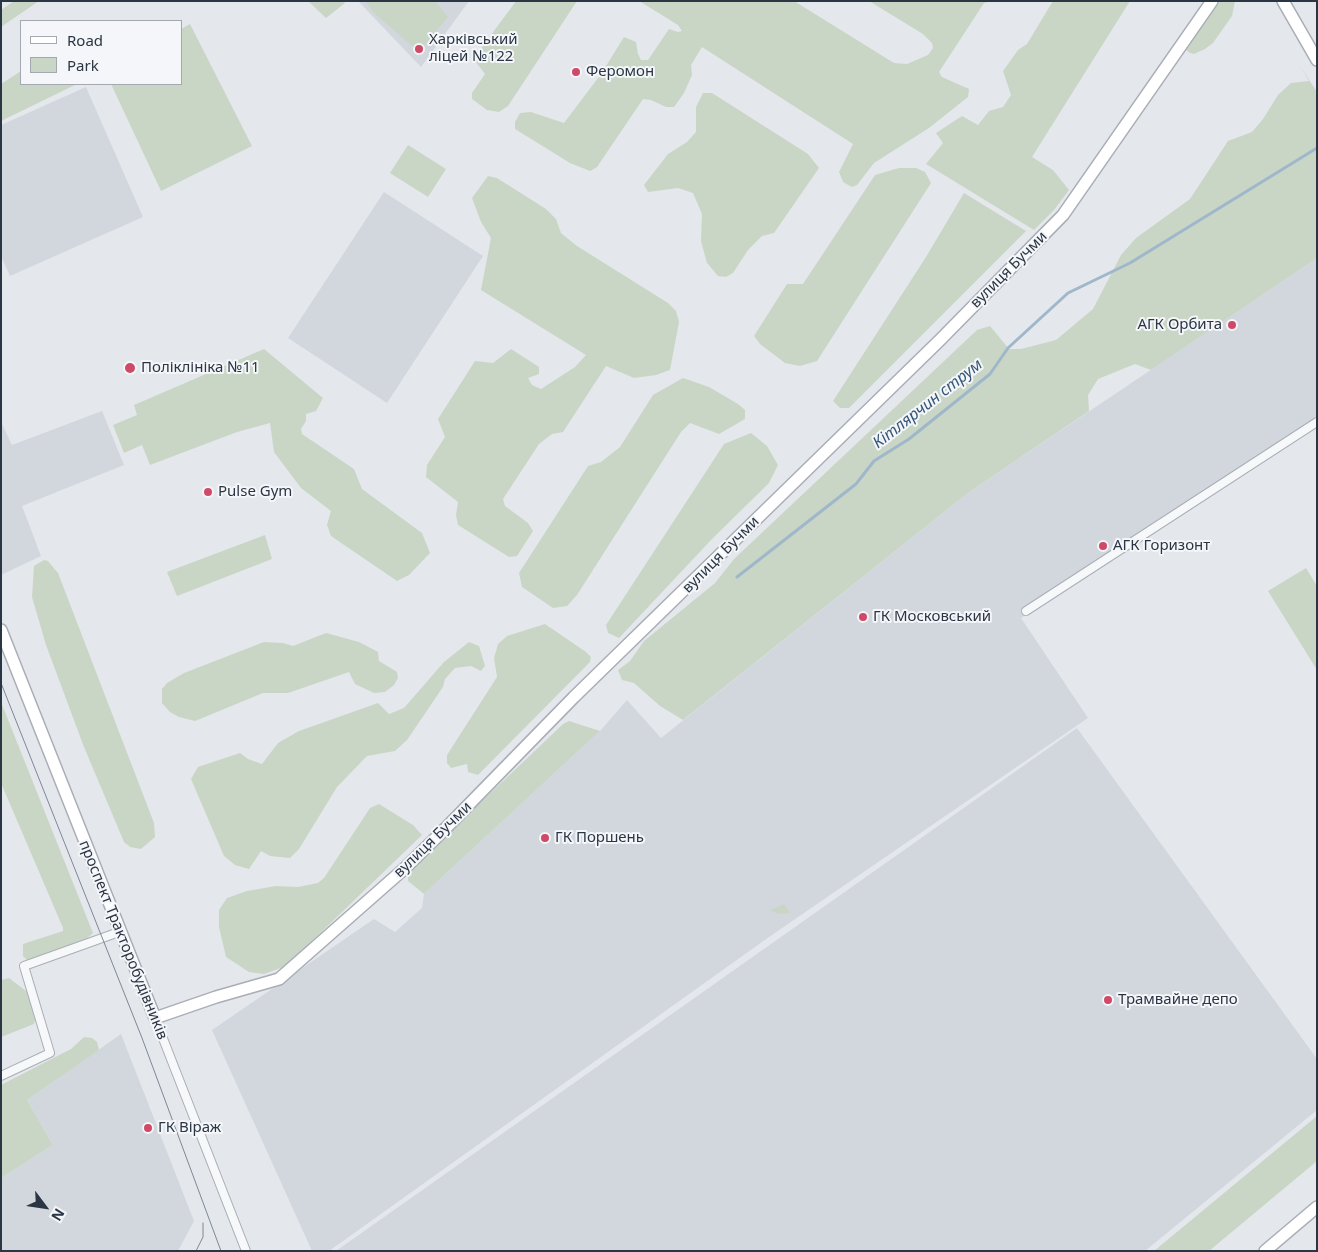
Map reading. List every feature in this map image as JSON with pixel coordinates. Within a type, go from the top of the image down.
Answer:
[{"type":"street","name":"вулиця Бучми","points":[[154,1018],[279,978],[404,869],[574,697],[854,424],[1063,215],[1212,1]]},
{"type":"street","points":[[1284,1],[1317,59]]},
{"type":"street","points":[[1026,612],[1317,422]]},
{"type":"street","name":"проспект Тракторобудівників","points":[[1,630],[246,1251]]},
{"type":"street","points":[[1,1076],[50,1053],[24,966],[119,932]]},
{"type":"street","points":[[1265,1251],[1317,1206]]},
{"type":"shaded area","name":"Харківський ліцей №122","points":[[358,1],[469,1],[421,67]]},
{"type":"shaded area","points":[[86,87],[143,217],[10,276],[1,256],[1,125]]},
{"type":"shaded area","points":[[384,192],[483,256],[387,403],[288,338]]},
{"type":"shaded area","points":[[1317,258],[1317,418],[1021,618],[1088,718],[769,937],[329,1251],[312,1251],[212,1030],[374,919],[395,932],[422,908],[424,894],[600,731],[627,700],[661,738],[968,493]]},
{"type":"shaded area","points":[[102,411],[124,465],[22,506],[41,556],[1,575],[1,422],[12,445]]},
{"type":"shaded area","points":[[1077,728],[1317,1059],[1317,1110],[1145,1251],[336,1251]]},
{"type":"shaded area","points":[[121,1034],[194,1221],[178,1251],[1,1251],[1,1178],[53,1145],[27,1100]]},
{"type":"green space","points":[[14,1],[39,1],[1,27],[1,10]]},
{"type":"green space","points":[[308,1],[343,1],[345,3],[326,18]]},
{"type":"green space","name":"Харківський ліцей №122","points":[[365,1],[435,1],[448,17],[419,52],[374,13]]},
{"type":"green space","points":[[516,1],[577,1],[508,106],[499,112],[487,110],[472,99],[472,93],[485,74],[475,61],[477,54]]},
{"type":"green space","points":[[639,1],[794,1],[894,63],[907,64],[928,55],[933,48],[932,43],[923,34],[869,1],[992,1],[984,3],[939,72],[942,77],[969,89],[968,97],[929,128],[874,163],[857,185],[852,187],[843,182],[839,172],[853,144],[702,47],[691,65],[692,75],[684,93],[674,107],[666,107],[651,100],[643,99],[597,167],[590,171],[570,163],[515,129],[515,122],[520,113],[531,112],[564,123],[601,74],[624,37],[636,42],[641,60],[648,60],[669,29],[678,32],[682,31],[678,25]]},
{"type":"green space","points":[[1053,1],[1130,1],[1032,157],[1053,170],[1069,190],[1054,210],[1034,230],[926,164],[943,143],[936,133],[962,116],[978,125],[989,111],[1003,107],[1011,95],[1003,71],[1018,50],[1027,44]]},
{"type":"green space","points":[[1220,1],[1235,1],[1232,16],[1213,43],[1194,54],[1190,53],[1186,50]]},
{"type":"green space","points":[[190,24],[252,146],[161,191],[111,85],[182,85],[182,28]]},
{"type":"green space","points":[[1300,66],[1317,92],[1317,258],[1151,370],[1135,364],[1098,379],[1088,395],[1089,411],[968,493],[683,720],[660,706],[634,683],[622,680],[618,670],[630,661],[644,641],[715,583],[734,559],[977,330],[990,326],[1009,349],[1021,349],[1056,340],[1093,309],[1121,255],[1136,238],[1190,199],[1228,141],[1252,132],[1263,119],[1278,95],[1291,83],[1309,81]]},
{"type":"green space","points":[[20,72],[20,85],[75,85],[1,121],[1,84]]},
{"type":"green space","points":[[703,93],[712,93],[808,154],[819,168],[774,233],[762,236],[748,250],[733,273],[726,277],[718,276],[707,263],[701,241],[702,214],[693,193],[678,188],[648,192],[644,185],[668,154],[687,142],[696,132],[696,107]]},
{"type":"green space","points":[[408,145],[446,169],[428,197],[390,173]]},
{"type":"green space","points":[[899,168],[916,168],[925,172],[931,183],[817,361],[800,366],[785,363],[760,344],[754,336],[787,284],[803,284],[875,175]]},
{"type":"green space","points":[[488,176],[497,178],[546,209],[556,219],[561,233],[577,246],[668,303],[676,311],[679,322],[670,370],[656,375],[634,378],[606,366],[563,432],[552,434],[539,444],[503,499],[505,506],[528,523],[533,531],[517,556],[509,557],[458,525],[456,515],[458,502],[426,477],[427,465],[445,437],[438,419],[475,361],[493,363],[511,349],[539,367],[539,374],[528,378],[532,385],[541,389],[575,367],[586,355],[481,290],[491,238],[481,222],[472,198]]},
{"type":"green space","points":[[964,193],[1026,231],[849,408],[840,408],[833,401],[926,257]]},
{"type":"green space","points":[[264,349],[323,398],[316,411],[306,414],[306,421],[301,429],[302,434],[354,469],[362,489],[422,533],[430,553],[409,575],[397,581],[331,536],[327,525],[331,511],[301,488],[274,452],[270,423],[237,432],[150,465],[142,445],[124,453],[113,425],[137,415],[134,405]]},
{"type":"green space","points":[[683,378],[709,387],[738,404],[745,410],[745,419],[719,434],[690,423],[681,432],[577,595],[567,606],[553,608],[522,587],[519,573],[588,466],[601,462],[620,447],[653,395]]},
{"type":"green space","points":[[751,433],[767,446],[778,465],[769,483],[712,539],[619,638],[608,633],[606,625],[724,444]]},
{"type":"green space","points":[[265,535],[272,559],[177,596],[167,572]]},
{"type":"green space","points":[[44,560],[48,561],[58,573],[154,823],[155,837],[141,849],[130,847],[124,842],[84,747],[46,645],[32,597],[34,566]]},
{"type":"green space","points":[[1306,568],[1317,586],[1317,670],[1268,591]]},
{"type":"green space","points":[[545,624],[586,652],[591,657],[590,662],[478,775],[468,772],[467,764],[451,768],[447,763],[447,755],[497,677],[494,658],[498,644],[507,636]]},
{"type":"green space","points":[[326,633],[359,642],[378,652],[379,661],[397,672],[398,678],[394,685],[385,692],[374,693],[355,684],[349,672],[288,693],[263,693],[195,721],[179,717],[170,712],[162,703],[162,689],[167,683],[184,673],[264,642],[283,643],[293,646]]},
{"type":"green space","points":[[469,642],[479,646],[485,666],[481,671],[471,666],[455,668],[445,679],[443,687],[407,740],[395,751],[367,756],[337,787],[299,849],[290,858],[270,856],[261,851],[249,869],[235,865],[224,856],[191,779],[198,767],[240,753],[248,759],[262,764],[278,743],[299,731],[378,703],[389,714],[404,708],[444,662]]},
{"type":"green space","points":[[1,702],[93,933],[83,942],[29,962],[23,956],[23,944],[63,931],[63,928],[1,783]]},
{"type":"green space","points":[[569,721],[600,731],[424,894],[408,881],[408,877],[417,863],[563,724]]},
{"type":"green space","points":[[379,804],[413,825],[422,835],[286,966],[264,974],[249,972],[226,957],[219,927],[219,910],[227,898],[247,891],[276,886],[298,887],[318,883],[324,878],[370,808]]},
{"type":"green space","points":[[784,904],[790,913],[778,914],[770,910]]},
{"type":"green space","points":[[9,978],[30,994],[36,1016],[34,1024],[1,1037],[1,980]]},
{"type":"green space","points":[[84,1037],[92,1038],[97,1042],[99,1050],[27,1100],[53,1145],[1,1178],[1,1085],[71,1049]]},
{"type":"green space","points":[[1317,1116],[1317,1161],[1209,1251],[1154,1251]]},
{"type":"waterway","name":"Кітлярчин струм","points":[[737,577],[856,484],[874,461],[909,439],[990,374],[1008,348],[1068,293],[1130,263],[1317,148]]},
{"type":"tram line","points":[[1,683],[142,1038],[221,1251]]},
{"type":"tram line","points":[[196,1251],[203,1237],[203,1223]]},
{"type":"place","name":"Харківський ліцей №122","points":[[419,49]]},
{"type":"place","name":"Феромон","points":[[576,72]]},
{"type":"place","name":"АГК Орбита","points":[[1232,325]]},
{"type":"place","name":"Поліклініка №11","points":[[130,368]]},
{"type":"place","name":"Pulse Gym","points":[[208,492]]},
{"type":"place","name":"АГК Горизонт","points":[[1103,546]]},
{"type":"place","name":"ГК Московський","points":[[863,617]]},
{"type":"place","name":"ГК Поршень","points":[[545,838]]},
{"type":"place","name":"Трамвайне депо","points":[[1108,1000]]},
{"type":"place","name":"ГК Віраж","points":[[148,1128]]}]
